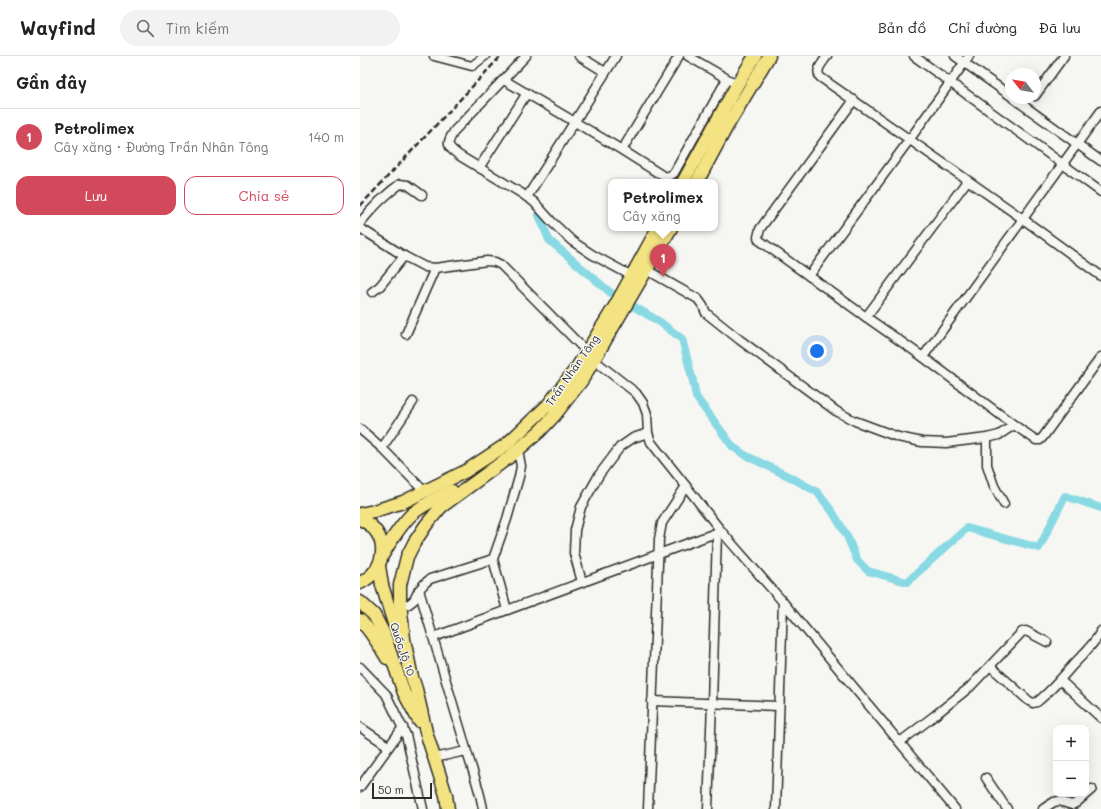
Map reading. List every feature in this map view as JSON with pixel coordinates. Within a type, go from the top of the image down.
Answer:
[{"type":"highway","points":[[684,179],[732,82],[755,56]]},
{"type":"highway","points":[[699,179],[726,128],[769,56]]},
{"type":"highway","points":[[732,82],[749,91]]},
{"type":"highway","points":[[628,294],[632,276],[656,231]]},
{"type":"highway","points":[[628,294],[647,270],[670,231]]},
{"type":"highway","name":"Trần Nhân Tông","points":[[411,672],[404,639],[400,585],[407,557],[414,543],[440,507],[518,450],[540,431],[554,416],[582,380],[590,356],[628,294]]},
{"type":"highway","name":"Trần Nhân Tông","points":[[360,514],[403,502],[424,492],[466,471],[507,444],[548,405],[578,366],[590,356]]},
{"type":"highway","name":"Trần Nhân Tông","points":[[360,583],[367,580],[374,574],[394,535],[411,515],[426,504],[487,473]]},
{"type":"highway","name":"Quốc lộ 10","points":[[360,519],[366,521],[374,528],[379,536],[382,546],[380,561],[382,585],[411,672],[426,732],[446,794],[448,809]]},
{"type":"highway","name":"Quốc lộ 10","points":[[360,602],[374,615],[384,632],[404,693],[426,732]]},
{"type":"highway","name":"Quốc lộ 10","points":[[360,620],[376,640],[399,678]]},
{"type":"street","points":[[434,56],[472,66],[485,56]]},
{"type":"street","points":[[526,56],[455,130],[449,139],[448,145],[451,150],[534,202],[572,241],[593,255],[632,276]]},
{"type":"street","points":[[579,56],[605,72]]},
{"type":"street","points":[[528,198],[616,56]]},
{"type":"street","points":[[622,150],[679,56]]},
{"type":"street","points":[[504,80],[663,176],[670,176],[674,173],[732,82],[688,56]]},
{"type":"street","points":[[827,56],[818,69],[820,77],[1023,219],[1101,276]]},
{"type":"street","points":[[914,56],[1101,192]]},
{"type":"street","points":[[955,56],[967,59],[1005,91]]},
{"type":"street","points":[[1041,87],[1064,56]]},
{"type":"street","points":[[809,276],[967,59]]},
{"type":"street","points":[[479,168],[527,93]]},
{"type":"street","points":[[854,100],[758,232],[759,240],[1036,440],[1040,440],[1043,437],[1101,357]]},
{"type":"street","points":[[1022,104],[1101,161]]},
{"type":"street","points":[[1027,108],[1030,104]]},
{"type":"street","points":[[923,357],[1101,111]]},
{"type":"street","points":[[866,317],[967,181]]},
{"type":"street","points":[[360,223],[371,209],[390,191],[400,184],[408,185],[422,195]]},
{"type":"street","points":[[360,228],[404,256],[425,267],[435,268],[487,261],[495,262],[501,265],[590,356],[636,393],[643,403],[647,414],[648,433],[651,442],[686,486],[719,532],[783,602],[955,809]]},
{"type":"street","points":[[372,292],[380,286],[404,256]]},
{"type":"street","points":[[406,334],[435,268]]},
{"type":"street","points":[[647,270],[698,299],[706,313],[740,340],[836,411],[855,421],[898,438],[922,442],[946,443],[999,435],[1014,425]]},
{"type":"street","points":[[382,448],[413,402]]},
{"type":"street","points":[[360,429],[382,448],[424,492]]},
{"type":"street","points":[[582,582],[574,553],[575,530],[581,507],[599,475],[620,447],[633,438],[648,433]]},
{"type":"street","points":[[987,438],[987,465],[994,486],[1004,504]]},
{"type":"street","points":[[507,610],[493,559],[507,519],[519,477],[521,466],[518,450]]},
{"type":"street","points":[[648,809],[658,538],[662,524],[686,486]]},
{"type":"street","points":[[434,637],[719,532]]},
{"type":"street","points":[[708,809],[719,532]]},
{"type":"street","points":[[401,606],[409,604],[414,600],[419,590],[430,579],[493,559]]},
{"type":"street","points":[[419,590],[481,797],[483,809]]},
{"type":"street","points":[[776,809],[783,602]]},
{"type":"street","points":[[990,666],[1029,701],[1033,703],[1037,702],[1088,650],[1098,637],[1101,630]]},
{"type":"street","points":[[900,742],[970,687],[1022,632],[1026,631],[1047,642]]},
{"type":"street","points":[[360,667],[386,694],[406,735],[423,809]]},
{"type":"street","points":[[1060,680],[1101,718]]},
{"type":"street","points":[[652,701],[779,706]]},
{"type":"street","points":[[360,727],[388,746]]},
{"type":"street","points":[[360,787],[402,727]]},
{"type":"street","points":[[434,758],[466,751]]},
{"type":"street","points":[[986,778],[1007,809]]},
{"type":"street","points":[[1044,809],[1054,802],[1059,801],[1072,805],[1092,789]]},
{"type":"waterway","points":[[539,215],[549,240],[611,293],[660,322],[682,339],[696,397],[733,447],[745,455],[817,492],[832,511],[847,536],[857,560],[868,571],[907,582],[967,528],[1039,548],[1065,496],[1101,508]]},
{"type":"railway","points":[[360,206],[501,56]]},
{"type":"place","name":"Petrolimex","points":[[663,277]]}]
